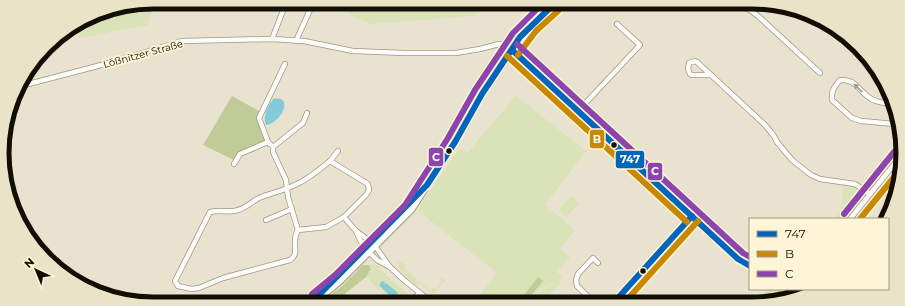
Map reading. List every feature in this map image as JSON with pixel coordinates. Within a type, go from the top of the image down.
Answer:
[{"type":"main road","points":[[319,297],[373,244],[427,185],[462,130],[482,94],[512,50],[530,26],[549,9]]},
{"type":"street","points":[[272,39],[284,9]]},
{"type":"street","points":[[296,41],[310,9]]},
{"type":"street","points":[[748,9],[758,16],[820,73]]},
{"type":"street","points":[[578,111],[640,45],[617,24]]},
{"type":"street","name":"Lößnitzer Straße","points":[[26,85],[86,70],[182,41],[272,39],[296,41],[353,51],[456,53],[502,43],[512,50]]},
{"type":"street","points":[[512,50],[738,259],[749,265]]},
{"type":"street","points":[[710,75],[690,74],[688,69],[689,63],[695,61],[765,125],[792,160],[811,176],[820,179],[855,184],[870,194]]},
{"type":"street","points":[[285,64],[260,118],[268,142],[273,147],[273,152],[288,188],[288,197],[298,230],[294,240],[296,254],[294,258],[290,260],[223,278],[199,288],[192,289],[178,286],[175,281],[210,212],[217,210],[235,211],[258,199],[288,188],[298,184],[316,173],[330,161],[338,151]]},
{"type":"street","points":[[887,103],[874,101],[848,80],[840,80],[831,93],[832,100],[852,118],[861,121],[893,124]]},
{"type":"street","points":[[273,147],[303,123],[307,114]]},
{"type":"street","points":[[234,164],[240,154],[268,142]]},
{"type":"street","points":[[298,230],[326,227],[344,217],[366,196],[369,190],[368,184],[330,161]]},
{"type":"street","points":[[851,218],[896,161]]},
{"type":"street","points":[[266,220],[292,209]]},
{"type":"street","points":[[620,297],[692,216]]},
{"type":"street","points":[[344,217],[356,231],[373,244],[390,267],[424,297]]},
{"type":"street","points":[[356,231],[367,250],[377,260],[390,267]]},
{"type":"street","points":[[589,297],[577,286],[576,280],[578,274],[593,258],[598,263]]},
{"type":"street","points":[[416,297],[419,293]]},
{"type":"green space","points":[[152,9],[148,25],[79,38],[80,28],[98,20],[134,10]]},
{"type":"green space","points":[[351,9],[484,9],[472,16],[371,24],[349,14]]},
{"type":"green space","points":[[232,96],[261,112],[259,118],[268,142],[241,154],[236,161],[203,145]]},
{"type":"green space","points":[[516,96],[586,151],[545,205],[575,230],[560,248],[570,257],[557,272],[564,278],[532,295],[543,281],[525,295],[530,297],[478,297],[497,273],[417,210],[458,150],[461,149],[468,152]]},
{"type":"green space","points":[[461,124],[463,125],[431,175],[419,189],[417,187],[434,165]]},
{"type":"green space","points":[[846,184],[855,186],[862,191],[862,195],[843,218],[835,218],[841,209],[843,188]]},
{"type":"green space","points":[[571,196],[579,203],[566,217],[559,210]]},
{"type":"green space","points":[[400,261],[405,265],[403,268],[430,290],[433,287],[436,289],[442,281],[440,279],[441,277],[445,280],[434,294],[420,284],[418,286],[404,275],[397,265]]},
{"type":"green space","points":[[375,264],[379,267],[380,270],[408,294],[409,297],[386,297],[366,277],[371,269],[369,265]]},
{"type":"green space","points":[[363,265],[369,265],[371,269],[366,277],[341,297],[328,297],[342,286]]},
{"type":"green space","points":[[538,277],[543,281],[530,297],[524,295]]},
{"type":"green space","points":[[560,280],[561,281],[549,296],[550,297],[532,297]]},
{"type":"green space","points":[[764,290],[779,290],[779,294],[771,296]]},
{"type":"water","points":[[273,99],[280,99],[283,101],[283,110],[277,120],[266,125],[265,115]]},
{"type":"water","points":[[382,281],[385,282],[385,284],[386,283],[398,293],[397,297],[391,297],[379,285]]},
{"type":"transit line","name":"C","points":[[312,294],[335,275],[405,205],[448,138],[475,90],[513,33],[537,9]]},
{"type":"transit line","name":"747","points":[[317,297],[427,185],[455,142],[482,94],[520,37],[549,9]]},
{"type":"transit line","name":"B","points":[[518,55],[536,31],[558,11]]},
{"type":"transit line","name":"C","points":[[517,44],[743,253],[749,256]]},
{"type":"transit line","name":"747","points":[[512,50],[738,259],[749,265]]},
{"type":"transit line","name":"B","points":[[507,56],[687,222]]},
{"type":"transit line","name":"C","points":[[844,214],[894,152]]},
{"type":"transit line","name":"B","points":[[861,218],[894,177]]},
{"type":"transit line","name":"747","points":[[619,297],[692,216]]},
{"type":"transit line","name":"B","points":[[630,297],[698,221]]}]
